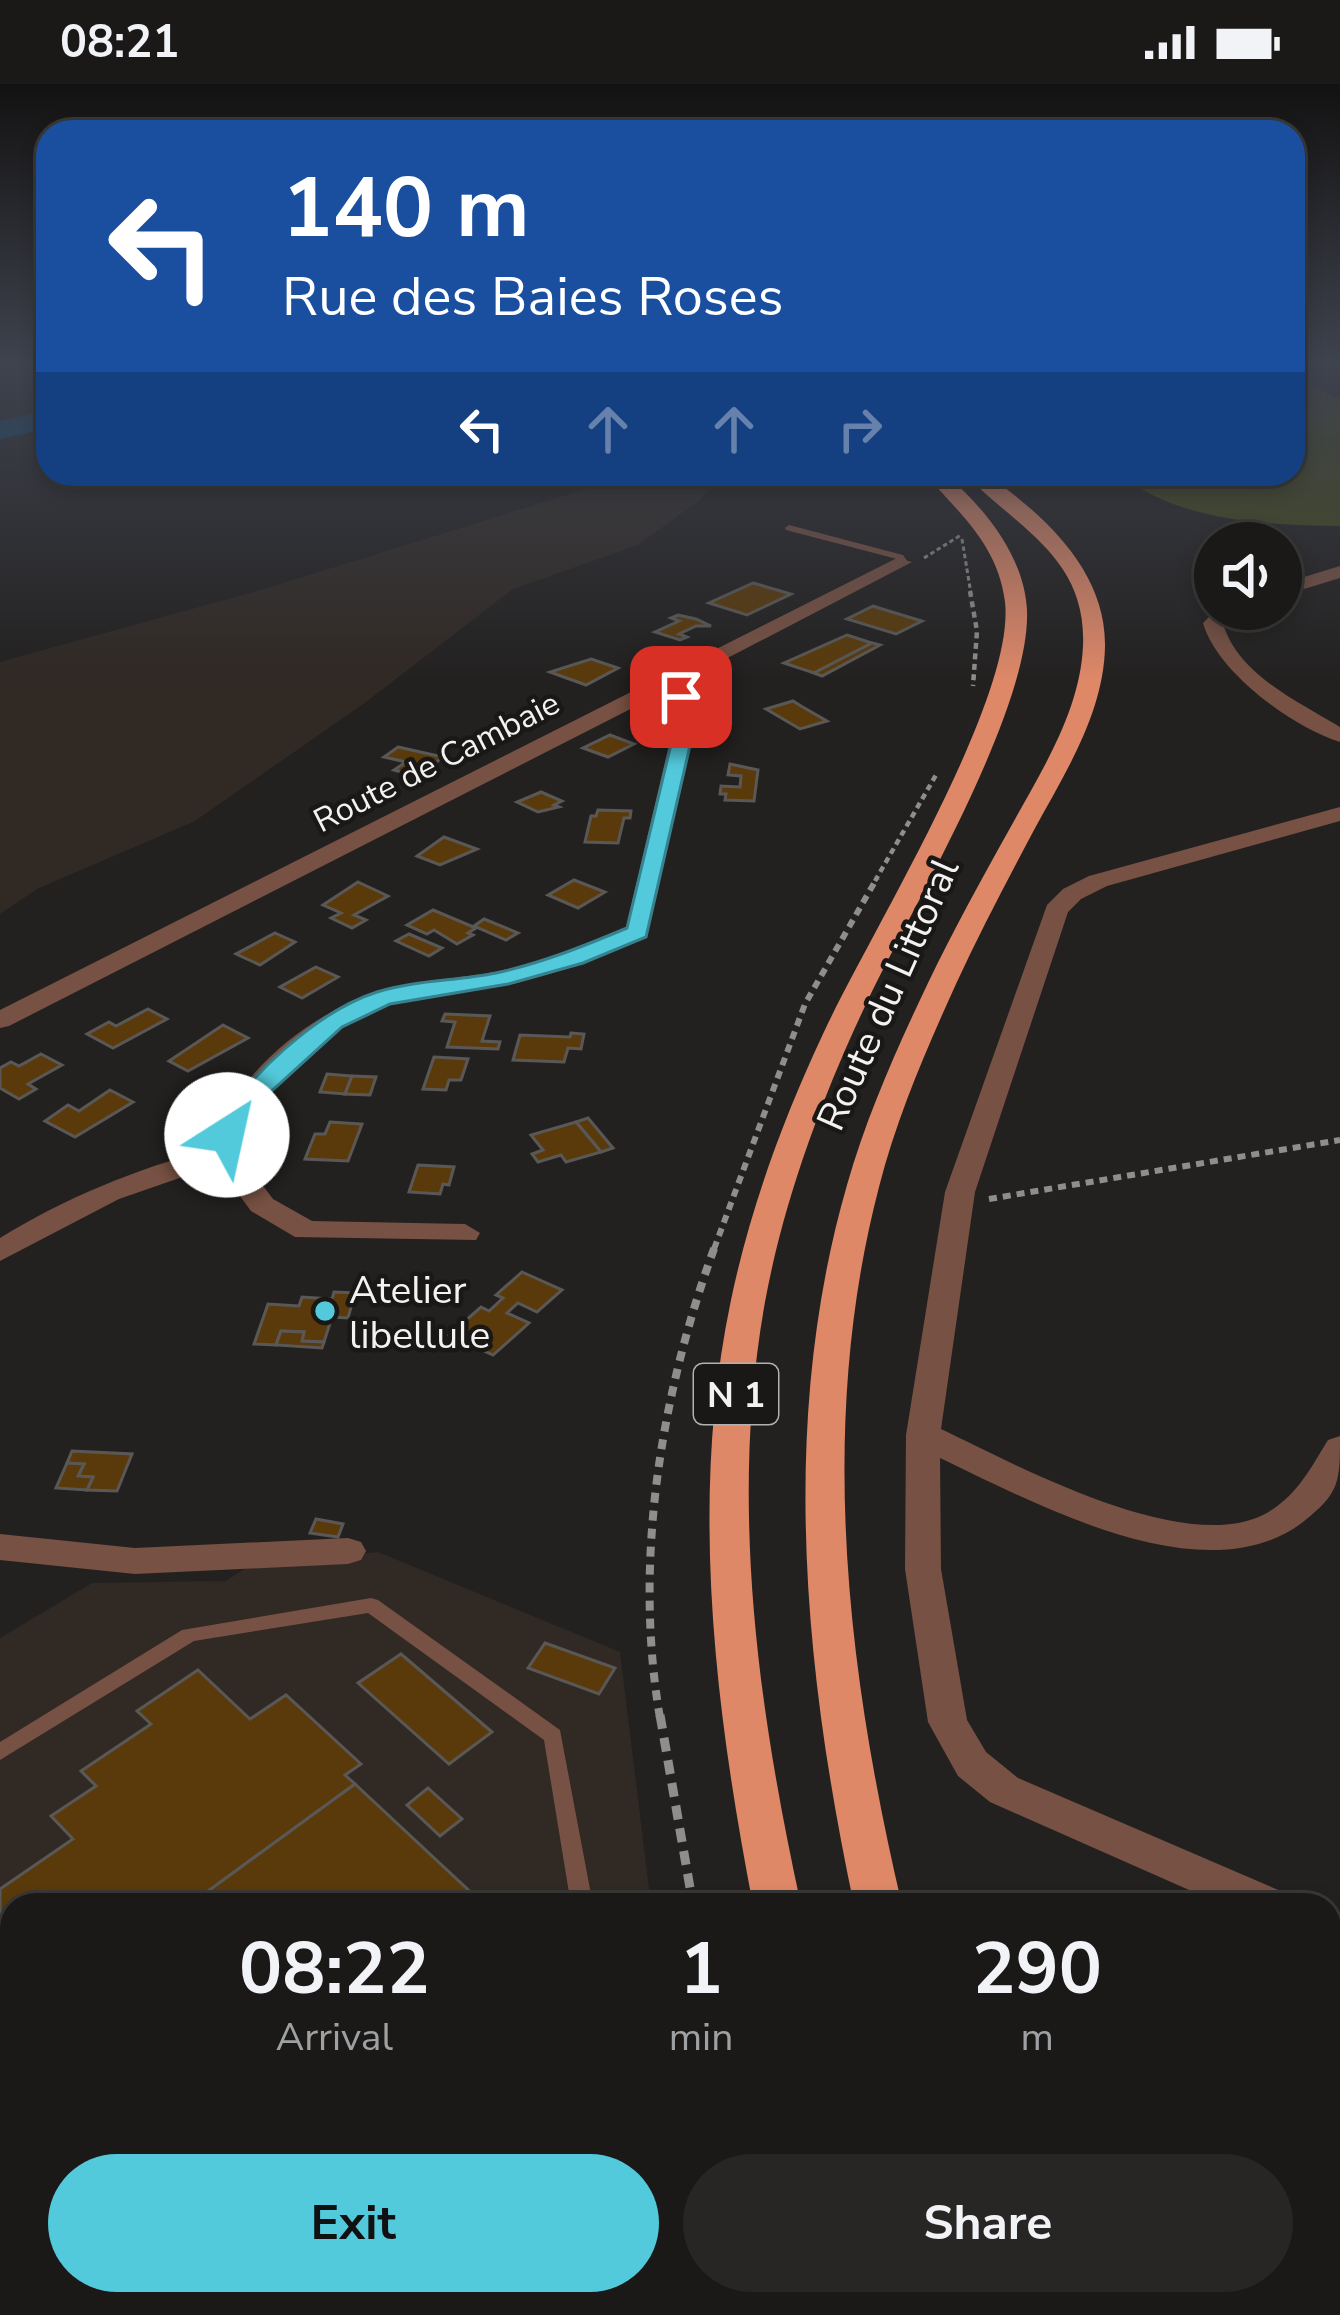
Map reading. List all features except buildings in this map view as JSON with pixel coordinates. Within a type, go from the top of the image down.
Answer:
[{"type":"highway","name":"Route du Littoral","points":[[774,1893],[751,1785],[729,1523],[734,1406],[747,1305],[790,1150],[825,1061],[993,717],[1017,622],[1004,560],[974,512],[947,486]]},
{"type":"highway","name":"Route du Littoral","points":[[875,1893],[849,1787],[831,1638],[823,1510],[833,1352],[856,1213],[877,1142],[935,997],[1066,749],[1091,682],[1095,638],[1088,604],[1055,544],[990,486]]},
{"type":"street","name":"Route de Cambaie","points":[[0,1020],[903,562]]},
{"type":"street","points":[[1302,584],[1340,572]]},
{"type":"street","points":[[1214,630],[1227,655],[1270,692],[1340,736]]},
{"type":"street","points":[[465,1233],[306,1230],[262,1205],[224,1154],[227,1135],[242,1105],[334,1022],[384,998],[500,979],[575,958],[638,932],[687,715],[681,697],[653,688]]},
{"type":"street","points":[[1240,1893],[1004,1790],[964,1754],[948,1722],[923,1569],[923,1435],[958,1204],[1056,910],[1072,894],[1097,881],[1340,814]]},
{"type":"street","points":[[0,1251],[55,1216],[130,1180],[224,1154]]},
{"type":"street","points":[[923,1435],[1126,1527],[1174,1536],[1237,1537],[1286,1518],[1311,1497],[1340,1448]]},
{"type":"street","points":[[0,1547],[135,1561],[348,1551]]},
{"type":"lane","points":[[789,527],[900,557],[903,562]]},
{"type":"lane","points":[[0,1752],[189,1635],[371,1605],[553,1736],[580,1893]]},
{"type":"path","points":[[958,1204],[1340,1139]]},
{"type":"shaded area","points":[[596,486],[713,486],[638,545],[513,589],[366,702],[195,821],[37,889],[0,914],[0,662],[264,589]]},
{"type":"shaded area","points":[[378,1552],[620,1652],[650,1893],[0,1893],[0,1638],[92,1583],[226,1581],[249,1566]]},
{"type":"green space","points":[[1305,471],[1340,471],[1340,526],[1225,518],[1169,502],[1137,486],[1305,486]]},
{"type":"place","name":"Atelier libellule","points":[[325,1311]]},
{"type":"route","points":[[227,1135],[242,1105],[334,1022],[384,998],[500,979],[575,958],[638,932],[687,715],[681,697]]}]
